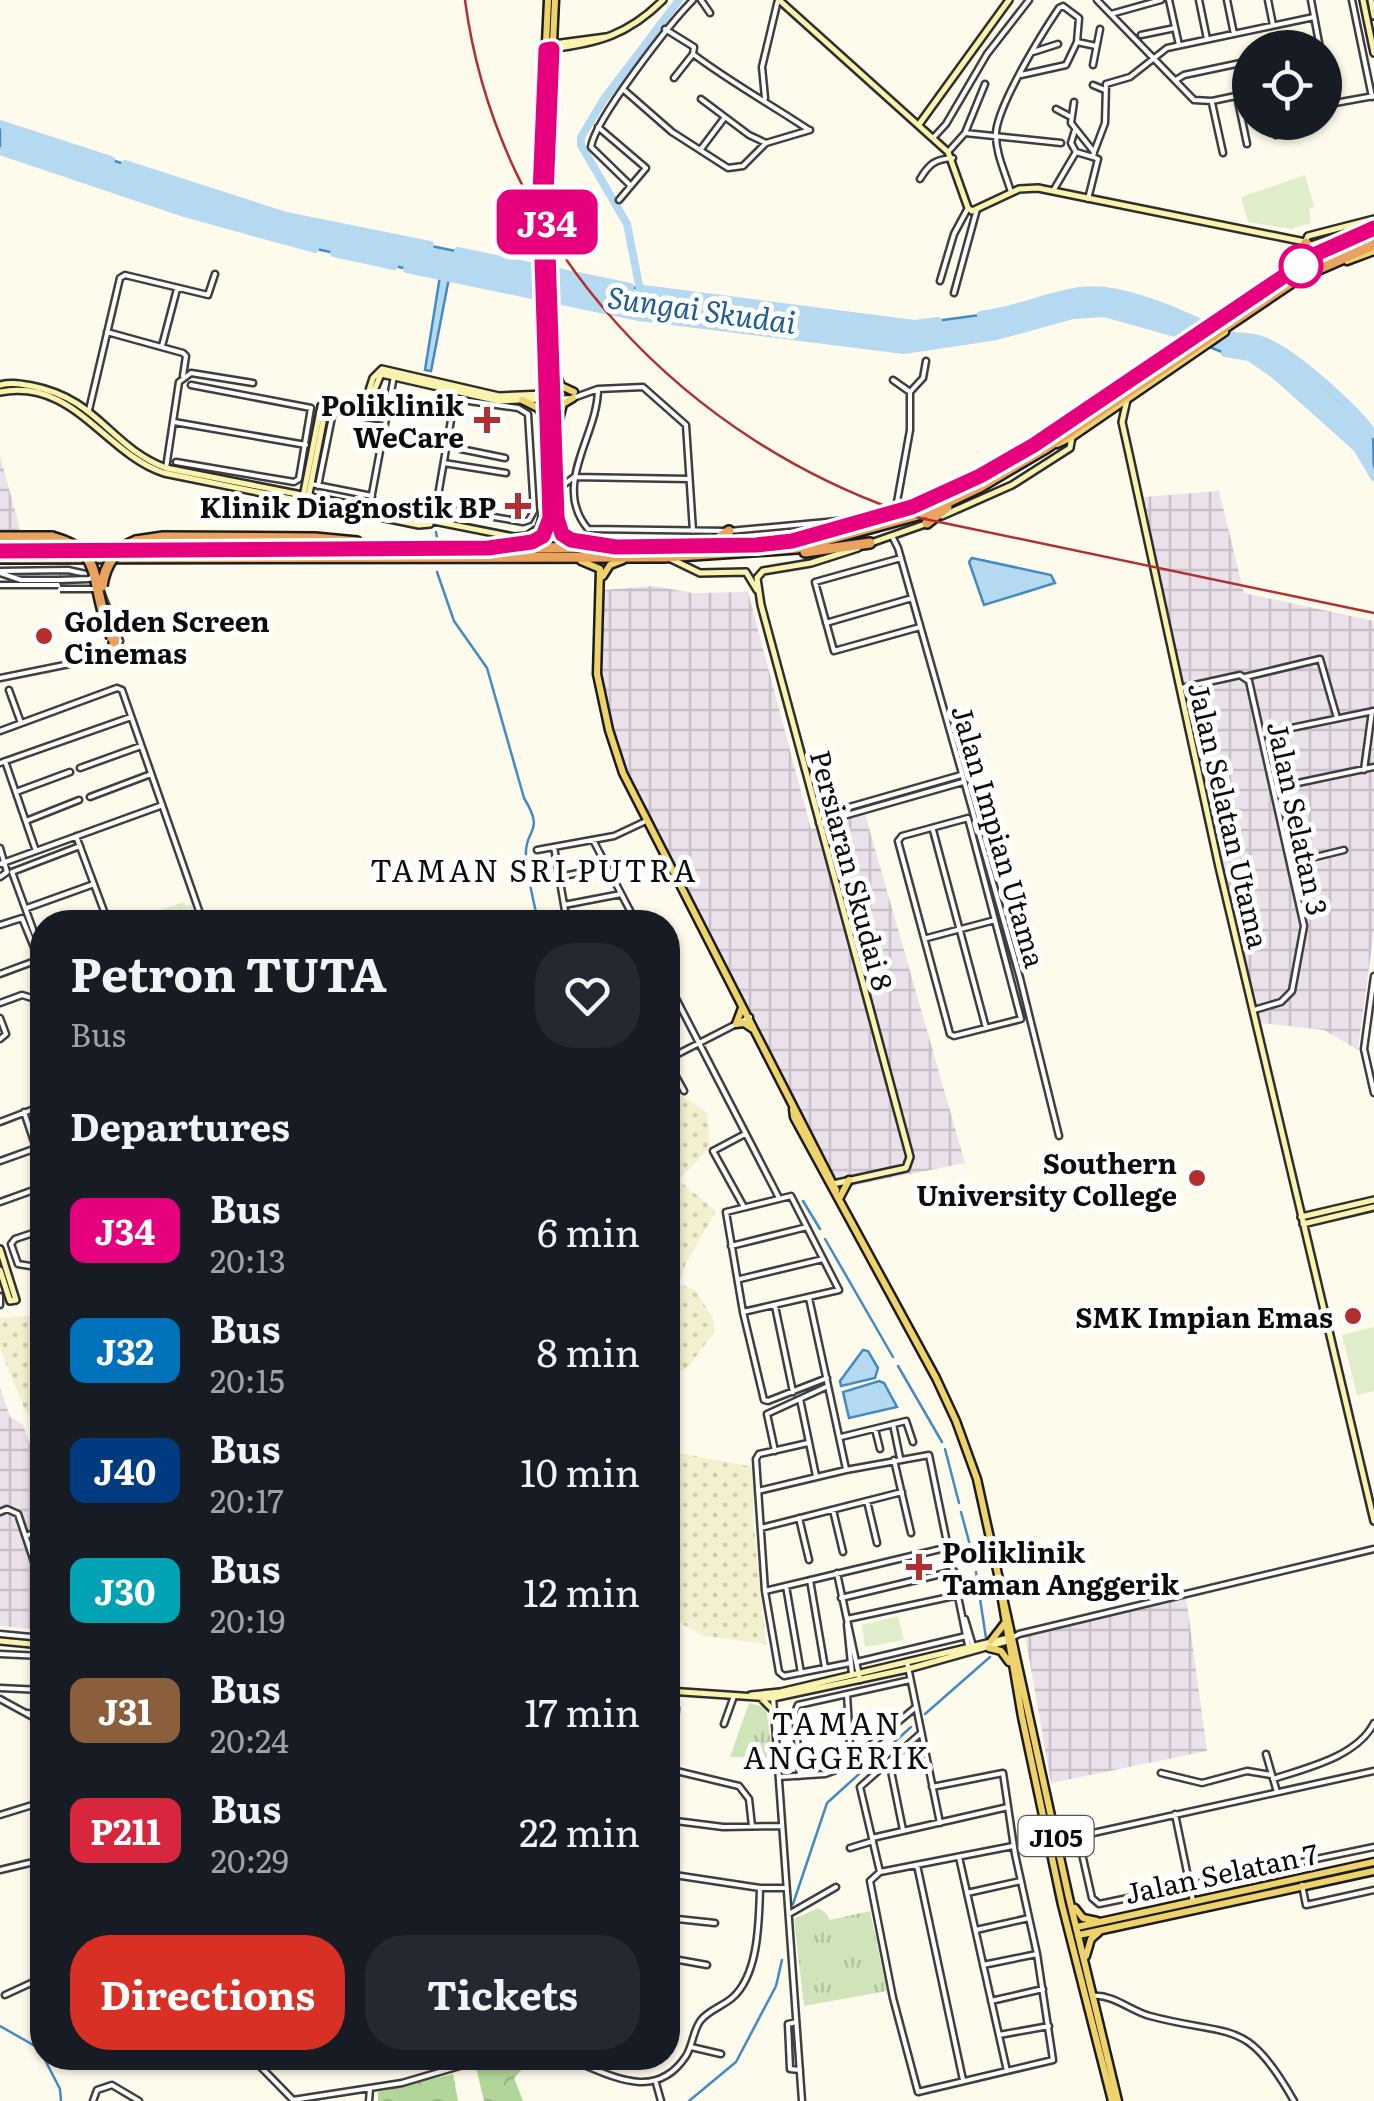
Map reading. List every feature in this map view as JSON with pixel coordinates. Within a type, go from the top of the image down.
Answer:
[{"type":"highway","points":[[1240,315],[1286,275],[1374,226]]},
{"type":"highway","points":[[1286,275],[1309,240]]},
{"type":"highway","points":[[0,554],[103,558],[664,557],[773,551],[827,542],[894,523],[956,499],[1046,448],[1281,289],[1323,264],[1374,250]]},
{"type":"highway","points":[[0,554],[707,546],[792,541],[900,511],[999,467],[1177,357]]},
{"type":"highway","points":[[927,523],[956,499]]},
{"type":"highway","points":[[707,546],[728,531]]},
{"type":"highway","points":[[0,537],[52,536],[77,546],[91,569],[92,585],[111,644],[102,582],[116,553],[136,541],[163,537],[315,538],[400,547]]},
{"type":"highway","points":[[773,551],[798,553],[870,543]]},
{"type":"main road","points":[[552,0],[546,304],[548,396],[554,442]]},
{"type":"main road","points":[[488,548],[532,542],[543,536],[549,526],[560,410],[576,394],[558,382],[546,304]]},
{"type":"main road","points":[[551,349],[544,418],[552,490],[562,534],[571,540],[616,547]]},
{"type":"main road","points":[[1046,448],[1072,437],[1127,400],[1177,357]]},
{"type":"main road","points":[[522,400],[538,408],[544,418]]},
{"type":"main road","points":[[566,557],[596,565],[601,582]]},
{"type":"main road","points":[[601,582],[614,562],[638,557]]},
{"type":"main road","name":"J105","points":[[601,582],[596,649],[602,701],[624,774],[737,990],[794,1117],[956,1421],[985,1504],[1012,1667],[1062,1905],[1115,2101]]},
{"type":"main road","points":[[737,990],[742,1012],[736,1024],[751,1027],[766,1052]]},
{"type":"main road","points":[[840,1196],[849,1180]]},
{"type":"main road","name":"J105","points":[[832,1184],[876,1271]]},
{"type":"main road","name":"J105","points":[[998,1570],[1005,1623],[1115,2101]]},
{"type":"main road","points":[[1005,1623],[990,1644],[1004,1654],[1012,1667]]},
{"type":"main road","name":"Jalan Selatan 7","points":[[1077,1932],[1302,1883],[1374,1862]]},
{"type":"main road","name":"Jalan Selatan 7","points":[[1102,1926],[1193,1900],[1374,1871]]},
{"type":"main road","points":[[1070,1898],[1084,1918],[1102,1926],[1090,1942],[1086,1962]]},
{"type":"main road","points":[[1062,1905],[1077,1932],[1076,1964]]},
{"type":"street","points":[[549,47],[609,38],[636,23],[663,0]]},
{"type":"street","points":[[630,184],[591,146],[598,127],[666,29],[694,0]]},
{"type":"street","points":[[701,0],[710,13]]},
{"type":"street","points":[[764,98],[762,67],[778,0],[950,155],[968,208],[954,234],[940,282]]},
{"type":"street","points":[[919,124],[1009,0]]},
{"type":"street","points":[[934,137],[946,124],[987,54],[1029,0]]},
{"type":"street","points":[[1098,0],[1194,100],[1232,97]]},
{"type":"street","points":[[1111,14],[1162,0]]},
{"type":"street","points":[[1169,0],[1179,45]]},
{"type":"street","points":[[1198,0],[1207,39]]},
{"type":"street","points":[[1227,0],[1233,30]]},
{"type":"street","points":[[1268,0],[1273,25]]},
{"type":"street","points":[[1311,0],[1317,30]]},
{"type":"street","points":[[1342,102],[1373,97],[1352,0]]},
{"type":"street","points":[[1367,0],[1374,16]]},
{"type":"street","points":[[1367,0],[1374,53]]},
{"type":"street","points":[[1011,192],[997,150],[999,116],[1033,52],[1062,6],[1081,20],[1077,42],[1066,65],[1021,75]]},
{"type":"street","points":[[1251,30],[1314,17]]},
{"type":"street","points":[[1141,36],[1176,28]]},
{"type":"street","points":[[666,29],[694,47],[674,78]]},
{"type":"street","points":[[1093,65],[1100,29]]},
{"type":"street","points":[[1093,85],[1105,87],[1130,78],[1164,50],[1232,34]]},
{"type":"street","points":[[1077,42],[1096,46]]},
{"type":"street","points":[[1033,52],[1058,44]]},
{"type":"street","points":[[624,90],[672,132],[728,168],[743,166],[766,143],[810,130],[692,54]]},
{"type":"street","points":[[1176,80],[1184,74],[1232,65]]},
{"type":"street","points":[[1094,154],[1105,123],[1105,87],[1099,78]]},
{"type":"street","points":[[920,179],[930,164],[950,155],[965,133],[986,84]]},
{"type":"street","points":[[701,99],[766,143]]},
{"type":"street","points":[[1212,101],[1223,152]]},
{"type":"street","points":[[1074,102],[1071,117],[1075,130],[1098,158],[1088,199]]},
{"type":"street","points":[[1056,110],[1071,117]]},
{"type":"street","points":[[701,149],[725,116]]},
{"type":"street","points":[[598,127],[646,168],[618,200]]},
{"type":"street","points":[[1075,130],[1070,144],[1076,152],[1094,154]]},
{"type":"street","points":[[965,133],[1061,143]]},
{"type":"street","points":[[1246,140],[1247,144]]},
{"type":"street","points":[[1053,190],[1076,152]]},
{"type":"street","points":[[968,208],[977,209],[1026,187],[1309,240],[1374,226]]},
{"type":"street","points":[[954,293],[977,209]]},
{"type":"street","points":[[89,410],[123,276],[208,295],[215,274]]},
{"type":"street","points":[[162,346],[177,288]]},
{"type":"street","points":[[106,332],[186,356],[165,470]]},
{"type":"street","points":[[900,511],[897,502],[910,430],[910,392],[923,378],[926,361]]},
{"type":"street","points":[[306,499],[321,406],[330,400],[364,406],[375,374],[385,368],[500,396],[647,388],[684,421],[689,440],[693,532]]},
{"type":"street","points":[[183,376],[191,373],[254,383]]},
{"type":"street","points":[[369,511],[395,373]]},
{"type":"street","points":[[314,485],[326,407],[366,410],[378,376],[395,373]]},
{"type":"street","points":[[417,378],[499,400],[548,396]]},
{"type":"street","points":[[893,380],[910,392]]},
{"type":"street","points":[[176,462],[297,482],[306,445],[310,408],[191,385]]},
{"type":"street","points":[[12,386],[60,400],[86,416],[142,466],[514,537],[527,536],[542,524],[552,490],[574,478],[690,479]]},
{"type":"street","points":[[0,388],[56,391],[89,410],[136,453],[165,470]]},
{"type":"street","points":[[598,389],[596,414],[574,478],[578,514],[592,531],[728,531],[879,518]]},
{"type":"street","points":[[433,523],[456,391]]},
{"type":"street","points":[[436,507],[523,522],[530,520],[534,511],[528,414],[518,408],[454,399]]},
{"type":"street","name":"Jalan Selatan Utama","points":[[1127,400],[1122,422],[1302,1221],[1374,1521]]},
{"type":"street","points":[[306,499],[314,485],[333,412],[386,420]]},
{"type":"street","points":[[1105,414],[1122,422]]},
{"type":"street","points":[[174,422],[306,445]]},
{"type":"street","points":[[758,592],[756,578],[763,571],[831,558],[902,534],[1024,478],[1070,448],[1072,437]]},
{"type":"street","points":[[446,446],[505,458]]},
{"type":"street","points":[[444,463],[506,474]]},
{"type":"street","points":[[314,485],[372,496]]},
{"type":"street","points":[[898,548],[902,534]]},
{"type":"street","name":"Jalan Impian Utama","points":[[892,536],[1020,978],[1059,1136]]},
{"type":"street","points":[[664,557],[700,572],[746,572],[758,592]]},
{"type":"street","points":[[0,572],[21,580],[89,580],[91,569],[103,558]]},
{"type":"street","points":[[901,558],[815,582],[826,622],[834,651],[920,627]]},
{"type":"street","points":[[0,572],[91,569]]},
{"type":"street","points":[[68,570],[91,569]]},
{"type":"street","points":[[47,584],[60,589],[94,589],[92,585]]},
{"type":"street","points":[[0,585],[96,586],[108,604],[120,641],[114,655],[0,678]]},
{"type":"street","name":"Persiaran Skudai 8","points":[[758,592],[910,1157],[906,1168],[849,1180]]},
{"type":"street","points":[[826,622],[912,598]]},
{"type":"street","points":[[1181,688],[1320,659],[1337,718]]},
{"type":"street","name":"Jalan Selatan 3","points":[[1245,677],[1262,734],[1304,926],[1296,984],[1281,1002],[1254,1010]]},
{"type":"street","points":[[0,730],[118,688],[122,690],[198,910]]},
{"type":"street","points":[[9,690],[21,723]]},
{"type":"street","points":[[1262,734],[1373,711],[1364,770]]},
{"type":"street","points":[[36,851],[2,762],[131,718]]},
{"type":"street","points":[[80,768],[141,746]]},
{"type":"street","points":[[1274,788],[1374,767]]},
{"type":"street","points":[[16,792],[70,772]]},
{"type":"street","points":[[90,797],[151,774]]},
{"type":"street","points":[[819,820],[900,788],[961,775]]},
{"type":"street","points":[[819,820],[963,782]]},
{"type":"street","points":[[900,788],[903,799]]},
{"type":"street","points":[[26,821],[79,800]]},
{"type":"street","points":[[2,863],[161,806]]},
{"type":"street","points":[[968,818],[1022,1018],[952,1036],[898,844],[902,836],[932,828],[968,818]]},
{"type":"street","points":[[537,850],[614,836],[646,821]]},
{"type":"street","points":[[932,828],[986,1028]]},
{"type":"street","points":[[76,836],[104,910]]},
{"type":"street","points":[[593,840],[629,910]]},
{"type":"street","points":[[30,918],[12,872],[80,846]]},
{"type":"street","points":[[554,847],[565,910]]},
{"type":"street","points":[[0,848],[6,874],[0,877]]},
{"type":"street","points":[[1291,862],[1344,850]]},
{"type":"street","points":[[559,876],[607,867]]},
{"type":"street","points":[[26,908],[94,884]]},
{"type":"street","points":[[564,905],[621,894]]},
{"type":"street","points":[[0,925],[20,917],[30,939]]},
{"type":"street","points":[[925,939],[995,920]]},
{"type":"street","points":[[0,974],[30,962]]},
{"type":"street","points":[[1374,976],[1364,1049],[1374,1093]]},
{"type":"street","points":[[0,1003],[22,995],[30,997]]},
{"type":"street","points":[[680,1008],[780,1198]]},
{"type":"street","points":[[680,1053],[750,1017]]},
{"type":"street","points":[[0,1018],[6,1036],[0,1040]]},
{"type":"street","points":[[680,1083],[684,1091]]},
{"type":"street","points":[[0,1122],[30,1110]]},
{"type":"street","points":[[24,1112],[30,1125]]},
{"type":"street","points":[[744,1206],[713,1151],[746,1134]]},
{"type":"street","points":[[0,1161],[30,1150]]},
{"type":"street","points":[[832,1184],[849,1180]]},
{"type":"street","points":[[0,1202],[30,1191]]},
{"type":"street","points":[[743,1312],[839,1290],[791,1196],[728,1211],[743,1312],[764,1400],[768,1402],[828,1378]]},
{"type":"street","points":[[1302,1221],[1374,1204]]},
{"type":"street","points":[[732,1249],[807,1228]]},
{"type":"street","points":[[30,1234],[11,1244],[18,1264],[30,1266]]},
{"type":"street","points":[[0,1249],[14,1300],[0,1270]]},
{"type":"street","points":[[738,1279],[823,1259]]},
{"type":"street","points":[[0,1296],[0,1305]]},
{"type":"street","points":[[809,1298],[846,1470]]},
{"type":"street","points":[[775,1306],[793,1392]]},
{"type":"street","points":[[775,1451],[766,1416],[830,1386]]},
{"type":"street","points":[[800,1400],[816,1476]]},
{"type":"street","points":[[841,1437],[906,1421],[913,1442]]},
{"type":"street","points":[[893,1424],[911,1533]]},
{"type":"street","points":[[875,1428],[880,1449]]},
{"type":"street","points":[[808,1443],[757,1456],[765,1591],[779,1672],[784,1676],[801,1673],[966,1636]]},
{"type":"street","points":[[758,1491],[929,1455],[971,1647]]},
{"type":"street","points":[[760,1528],[902,1492]]},
{"type":"street","points":[[866,1501],[877,1543]]},
{"type":"street","points":[[833,1510],[843,1552]]},
{"type":"street","points":[[0,1512],[14,1511],[30,1545]]},
{"type":"street","points":[[799,1518],[810,1560]]},
{"type":"street","points":[[26,1536],[30,1534]]},
{"type":"street","points":[[765,1591],[949,1546]]},
{"type":"street","points":[[907,1666],[1374,1549]]},
{"type":"street","points":[[841,1598],[954,1570]]},
{"type":"street","points":[[837,1574],[856,1677]]},
{"type":"street","points":[[810,1580],[825,1668]]},
{"type":"street","points":[[786,1586],[801,1673]]},
{"type":"street","points":[[847,1619],[959,1595]]},
{"type":"street","points":[[965,1619],[971,1647]]},
{"type":"street","points":[[0,1638],[30,1640]]},
{"type":"street","points":[[748,1696],[761,1698],[990,1644]]},
{"type":"street","points":[[0,1654],[30,1655]]},
{"type":"street","points":[[907,1666],[940,1822]]},
{"type":"street","points":[[800,1776],[795,1712],[800,1704],[910,1680]]},
{"type":"street","points":[[0,1692],[30,1691]]},
{"type":"street","points":[[0,1692],[30,1715]]},
{"type":"street","points":[[680,1692],[773,1695]]},
{"type":"street","points":[[846,1694],[851,1762]]},
{"type":"street","points":[[773,1695],[802,2101]]},
{"type":"street","points":[[724,1724],[734,1696]]},
{"type":"street","points":[[761,1698],[774,1711]]},
{"type":"street","points":[[778,1777],[824,1774],[851,1762],[916,1707]]},
{"type":"street","points":[[25,1712],[30,1713]]},
{"type":"street","points":[[1160,1772],[1202,1783],[1248,1771],[1272,1777],[1342,1752],[1356,1744],[1374,1723]]},
{"type":"street","points":[[880,1872],[860,1787],[921,1733]]},
{"type":"street","points":[[1266,1754],[1277,1792]]},
{"type":"street","points":[[889,1761],[903,1831]]},
{"type":"street","points":[[680,1771],[740,1786],[749,1799],[752,1826]]},
{"type":"street","points":[[1050,1813],[1058,1828],[1078,1836],[1374,1771]]},
{"type":"street","points":[[932,1787],[1003,1773],[1013,1846],[1043,1989],[1052,2061],[916,2091],[869,1884],[880,1872],[1013,1846]]},
{"type":"street","points":[[0,1814],[30,1806]]},
{"type":"street","points":[[850,1848],[903,1831],[1008,1807]]},
{"type":"street","points":[[1174,1814],[1193,1900]]},
{"type":"street","points":[[680,1822],[723,1827],[782,1826]]},
{"type":"street","points":[[1078,1836],[1092,1898],[1099,1904],[1374,1846]]},
{"type":"street","points":[[959,1856],[1008,2072]]},
{"type":"street","points":[[0,1870],[30,1863]]},
{"type":"street","points":[[916,1865],[964,2082]]},
{"type":"street","points":[[680,1876],[786,1888]]},
{"type":"street","points":[[967,1893],[1021,1882]]},
{"type":"street","points":[[1302,1883],[1306,1905],[1374,1890]]},
{"type":"street","points":[[788,1914],[836,1887]]},
{"type":"street","points":[[680,2061],[691,2046],[702,2018],[731,1999],[742,1986],[756,1946],[760,1888]]},
{"type":"street","points":[[976,1930],[1030,1917]]},
{"type":"street","points":[[680,1919],[714,1923]]},
{"type":"street","points":[[984,1965],[1037,1954]]},
{"type":"street","points":[[680,1960],[708,1965]]},
{"type":"street","points":[[5,1995],[30,1984]]},
{"type":"street","points":[[992,2001],[1043,1989]]},
{"type":"street","points":[[1093,1996],[1106,1996],[1148,2016],[1238,2034],[1279,2074],[1294,2101]]},
{"type":"street","points":[[796,2022],[788,2024],[788,2062],[790,2069],[800,2070]]},
{"type":"street","points":[[999,2035],[1048,2026]]},
{"type":"street","points":[[691,2046],[720,2054]]},
{"type":"street","points":[[264,2070],[293,2100],[402,2083],[446,2070]]},
{"type":"street","points":[[597,2070],[627,2082],[656,2082],[673,2070]]},
{"type":"street","points":[[656,2082],[661,2101]]},
{"type":"street","points":[[93,2101],[97,2090],[112,2085],[139,2101]]},
{"type":"street","points":[[370,2089],[370,2101]]},
{"type":"shaded area","points":[[0,456],[19,525],[20,532],[0,532]]},
{"type":"shaded area","points":[[1219,491],[1244,593],[1374,621],[1374,930],[1358,1050],[1324,1030],[1251,1022],[1144,497]]},
{"type":"shaded area","points":[[654,586],[693,593],[748,592],[811,829],[865,814],[965,1163],[842,1188],[834,1177],[639,800],[607,712],[598,655],[603,590]]},
{"type":"shaded area","points":[[680,1095],[707,1112],[710,1148],[680,1178]]},
{"type":"shaded area","points":[[680,1182],[716,1211],[680,1281]]},
{"type":"shaded area","points":[[680,1284],[695,1290],[714,1320],[714,1333],[686,1369],[680,1371]]},
{"type":"shaded area","points":[[30,1316],[30,1416],[0,1349],[0,1318]]},
{"type":"shaded area","points":[[0,1388],[10,1417],[23,1425],[30,1444],[30,1629],[0,1626]]},
{"type":"shaded area","points":[[680,1453],[754,1467],[753,1519],[766,1644],[703,1636],[680,1623]]},
{"type":"shaded area","points":[[1185,1589],[1207,1751],[1051,1783],[1024,1629]]},
{"type":"green space","points":[[1305,175],[1314,207],[1309,209],[1311,223],[1291,229],[1248,222],[1241,197]]},
{"type":"green space","points":[[184,902],[186,906],[191,904],[193,910],[161,910]]},
{"type":"green space","points":[[1374,1327],[1374,1391],[1357,1395],[1342,1335]]},
{"type":"green space","points":[[898,1616],[904,1640],[865,1647],[862,1625]]},
{"type":"green space","points":[[749,1703],[766,1707],[773,1758],[730,1757]]},
{"type":"green space","points":[[818,1908],[830,1920],[870,1911],[887,1991],[804,2006],[794,1919]]},
{"type":"green space","points":[[477,2070],[522,2070],[514,2078],[523,2101],[484,2101]]},
{"type":"green space","points":[[453,2074],[458,2101],[378,2101],[378,2092]]},
{"type":"water","name":"Sungai Skudai","points":[[0,124],[286,216],[630,287],[913,324],[995,313],[1083,290],[1136,298],[1170,307],[1231,337],[1262,340],[1286,351],[1373,431],[1374,477],[1357,448],[1249,357],[1222,352],[1164,329],[1104,313],[1073,315],[997,336],[904,350],[639,317],[449,278],[431,371],[425,370],[440,276],[289,243],[184,213],[0,151]]},
{"type":"water","points":[[972,558],[1051,575],[1055,583],[984,605],[969,562]]},
{"type":"water","points":[[863,1350],[868,1351],[878,1368],[875,1378],[841,1386],[840,1381]]},
{"type":"water","points":[[879,1381],[897,1407],[849,1418],[843,1392]]},
{"type":"waterway","name":"Sungai Skudai","points":[[641,295],[627,224],[581,145],[581,137],[604,99],[679,0]]},
{"type":"waterway","points":[[0,124],[111,160]]},
{"type":"waterway","points":[[0,151],[184,213],[315,249]]},
{"type":"waterway","points":[[125,164],[286,216],[430,245]]},
{"type":"waterway","name":"Sungai Skudai","points":[[458,251],[630,287]]},
{"type":"waterway","points":[[334,253],[394,266]]},
{"type":"waterway","name":"Sungai Skudai","points":[[407,269],[639,317],[904,350],[997,336],[1073,315],[1104,313],[1175,333]]},
{"type":"waterway","name":"Sungai Skudai","points":[[644,289],[914,324],[938,321]]},
{"type":"waterway","points":[[981,315],[1094,290],[1141,299],[1199,322]]},
{"type":"waterway","points":[[1225,334],[1259,339],[1277,347],[1339,396],[1374,434]]},
{"type":"waterway","points":[[1225,353],[1249,357],[1275,375],[1357,448],[1374,477]]},
{"type":"waterway","points":[[436,532],[437,538]]},
{"type":"waterway","points":[[437,572],[454,621],[487,668],[533,818],[526,858],[536,910]]},
{"type":"waterway","points":[[803,1201],[820,1229]]},
{"type":"waterway","points":[[825,1239],[893,1357]]},
{"type":"waterway","points":[[898,1366],[942,1442]]},
{"type":"waterway","points":[[945,1449],[959,1503]]},
{"type":"waterway","points":[[961,1512],[974,1560]]},
{"type":"waterway","points":[[976,1572],[986,1638]]},
{"type":"waterway","points":[[925,1714],[990,1657]]},
{"type":"waterway","points":[[793,1904],[827,1803],[911,1727]]},
{"type":"waterway","points":[[689,2101],[736,2062],[776,1986],[782,1960]]},
{"type":"waterway","points":[[0,2026],[30,2043]]},
{"type":"waterway","points":[[50,2070],[60,2089],[61,2101]]},
{"type":"railway","points":[[465,0],[484,90],[517,175],[562,253],[618,324],[682,387],[755,441],[835,485],[920,518],[1374,613]]},
{"type":"bus line","name":"J34","points":[[0,551],[488,548],[532,542],[543,536],[550,518],[540,193],[546,50],[552,49],[546,194],[557,518],[562,534],[571,540],[616,547],[756,545],[792,541],[912,507],[999,467],[1318,253],[1374,228]]},
{"type":"place","name":"Poliklinik WeCare","points":[[487,420]]},
{"type":"place","name":"Klinik Diagnostik BP","points":[[518,506]]},
{"type":"place","name":"Golden Screen Cinemas","points":[[44,636]]},
{"type":"place","name":"Southern University College","points":[[1197,1178]]},
{"type":"place","name":"SMK Impian Emas","points":[[1353,1316]]},
{"type":"place","name":"Poliklinik Taman Anggerik","points":[[919,1567]]},
{"type":"district","name":"TAMAN SRI PUTRA","points":[[534,869]]},
{"type":"district","name":"TAMAN ANGGERIK","points":[[837,1739]]}]
